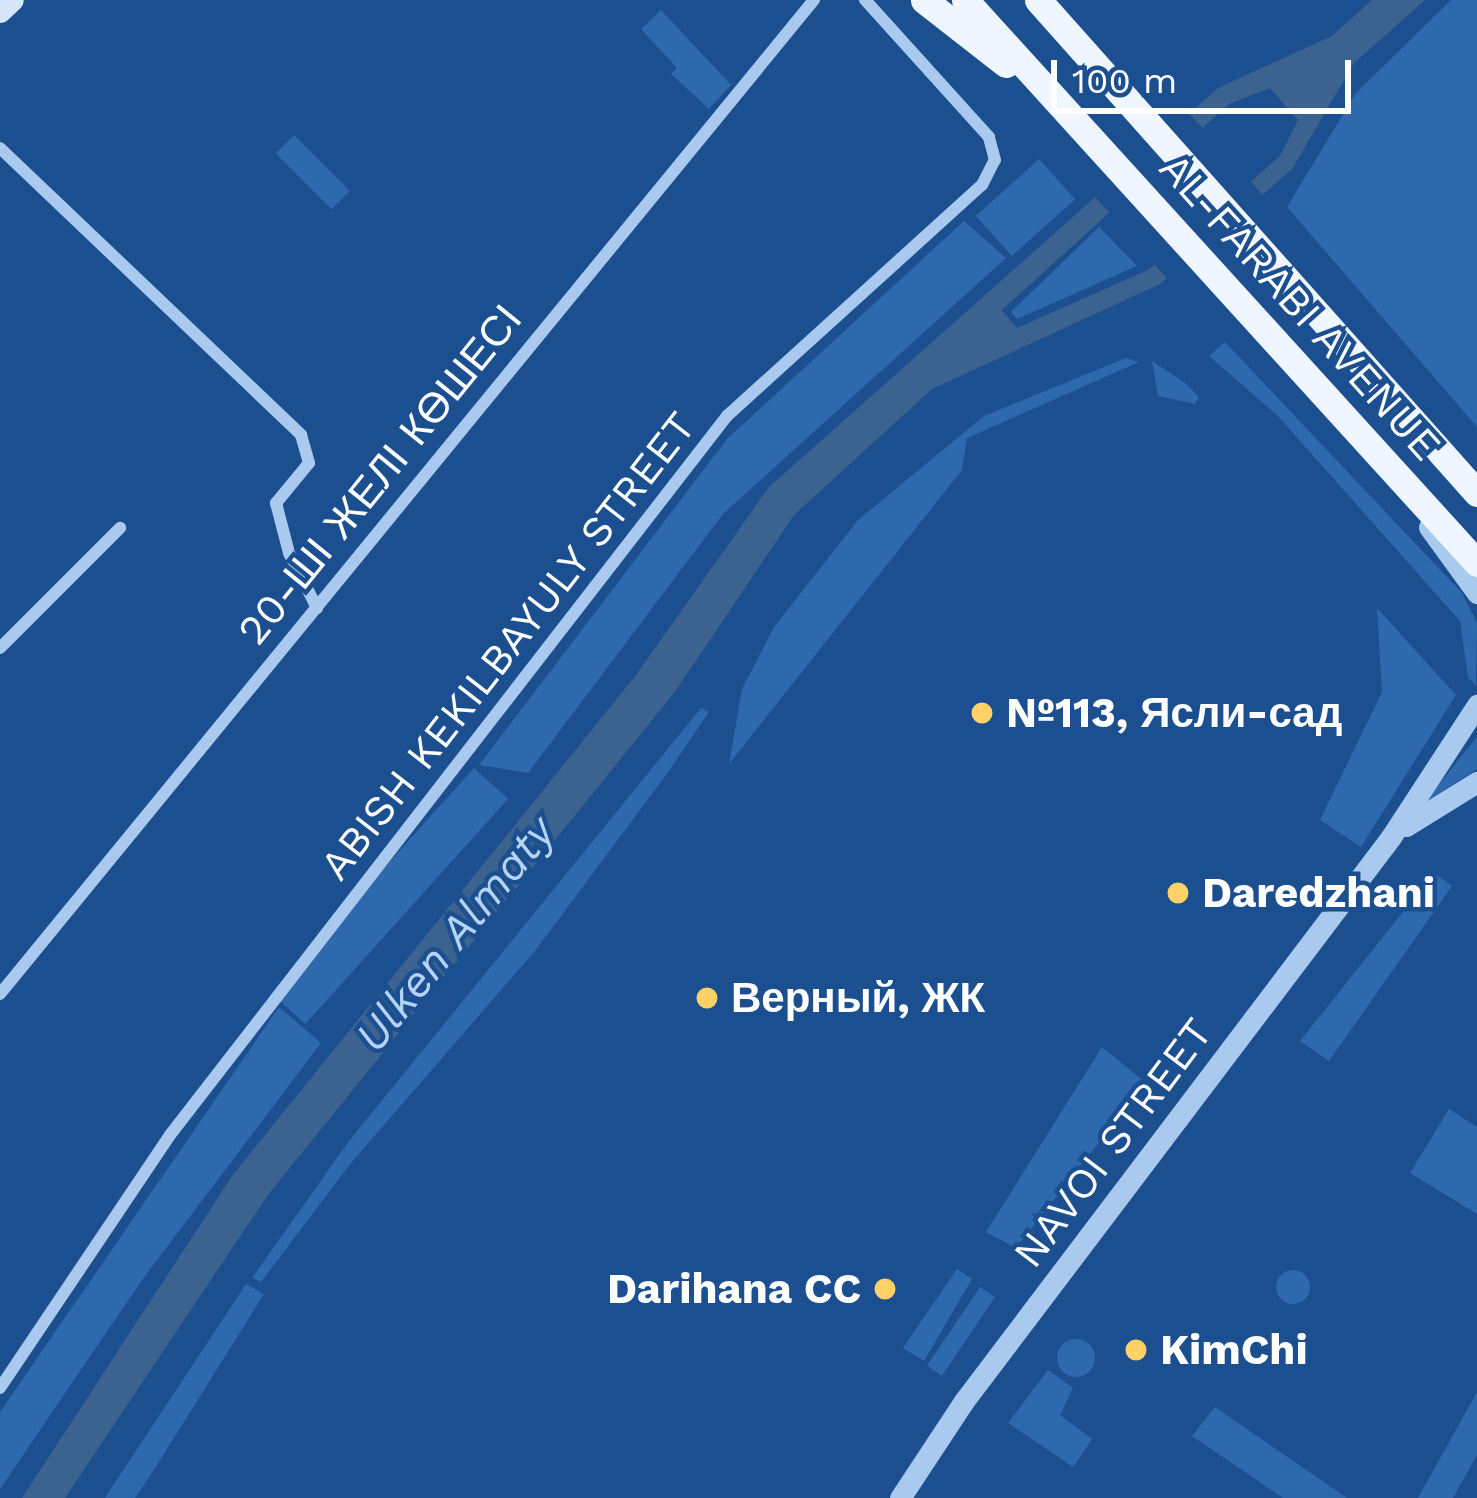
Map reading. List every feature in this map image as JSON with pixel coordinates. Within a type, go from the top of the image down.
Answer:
[{"type":"main road","points":[[0,11],[12,0]]},
{"type":"main road","points":[[924,0],[1069,114]]},
{"type":"main road","name":"AL-FARABI AVENUE","points":[[965,0],[1358,437],[1477,562]]},
{"type":"main road","name":"AL-FARABI AVENUE","points":[[1043,0],[1477,493]]},
{"type":"main road","points":[[1399,401],[1477,471]]},
{"type":"street","name":"20-ШІ ЖЕЛІ КӨШЕСІ","points":[[0,994],[814,0]]},
{"type":"street","name":"ABISH KEKILBAYULY STREET","points":[[0,1388],[170,1135],[727,416],[982,185],[995,160],[989,137],[865,0]]},
{"type":"street","points":[[0,148],[301,435],[309,463],[276,503],[289,553],[316,608]]},
{"type":"street","points":[[1358,437],[1477,593]]},
{"type":"street","points":[[0,648],[120,528]]},
{"type":"street","name":"NAVOI STREET","points":[[900,1498],[1391,837],[1477,705]]},
{"type":"street","name":"NAVOI STREET","points":[[1391,837],[1477,782]]},
{"type":"shaded area","points":[[1451,0],[1477,0],[1477,427],[1287,207],[1356,93]]},
{"type":"shaded area","points":[[661,10],[731,85],[709,109],[671,74],[677,68],[641,29]]},
{"type":"shaded area","points":[[294,135],[350,191],[331,209],[276,153]]},
{"type":"shaded area","points":[[1039,159],[1075,199],[1012,256],[976,216]]},
{"type":"shaded area","points":[[964,221],[1006,258],[723,514],[528,773],[479,765],[727,439]]},
{"type":"shaded area","points":[[1099,227],[1137,266],[1017,319],[1011,312]]},
{"type":"shaded area","points":[[1225,342],[1462,593],[1477,623],[1476,686],[1468,677],[1460,621],[1277,415],[1209,356]]},
{"type":"shaded area","points":[[1126,358],[1139,362],[967,438],[962,470],[729,764],[742,689],[774,627],[858,520],[984,416]]},
{"type":"shaded area","points":[[1152,361],[1199,397],[1195,404],[1158,396]]},
{"type":"shaded area","points":[[1377,608],[1456,695],[1361,847],[1320,820],[1382,692]]},
{"type":"shaded area","points":[[701,708],[709,712],[669,771],[535,951],[351,1163],[261,1282],[252,1278],[349,1141]]},
{"type":"shaded area","points":[[1477,737],[1477,769],[1422,805]]},
{"type":"shaded area","points":[[474,768],[508,799],[305,1024],[271,993]]},
{"type":"shaded area","points":[[1434,873],[1452,886],[1329,1061],[1300,1041]]},
{"type":"shaded area","points":[[279,1007],[321,1043],[142,1280],[0,1489],[0,1412]]},
{"type":"shaded area","points":[[1102,1047],[1146,1083],[1016,1248],[986,1232]]},
{"type":"shaded area","points":[[1449,1109],[1477,1127],[1477,1214],[1410,1173]]},
{"type":"shaded area","points":[[957,1269],[972,1279],[924,1361],[903,1348]]},
{"type":"shaded area","points":[[1293,1270],[1305,1275],[1310,1287],[1305,1299],[1293,1304],[1281,1299],[1276,1287],[1281,1275]]},
{"type":"shaded area","points":[[246,1284],[264,1294],[157,1465],[135,1498],[105,1498]]},
{"type":"shaded area","points":[[980,1287],[995,1297],[942,1376],[927,1366]]},
{"type":"shaded area","points":[[1076,1339],[1089,1345],[1095,1358],[1089,1371],[1076,1377],[1063,1371],[1057,1358],[1063,1345]]},
{"type":"shaded area","points":[[1048,1370],[1073,1388],[1060,1415],[1092,1439],[1073,1467],[1008,1423]]},
{"type":"shaded area","points":[[1477,1392],[1477,1455],[1453,1498],[1418,1498]]},
{"type":"shaded area","points":[[1215,1407],[1347,1498],[1283,1498],[1192,1436]]},
{"type":"water","name":"Ulken Almaty","points":[[1372,0],[1425,0],[1354,63],[1292,169],[1160,284],[932,389],[794,515],[674,693],[267,1196],[65,1498],[22,1498],[232,1176],[636,675],[769,487],[1218,88],[1332,36]],"holes":[[[1270,88],[1298,120],[1280,156],[1148,270],[1017,328],[1002,310],[1229,104]]]},
{"type":"pier","points":[[1185,109],[1208,133],[1115,219],[1093,195]]},
{"type":"pier","points":[[1247,177],[1266,199],[1170,282],[1151,260]]},
{"type":"place","name":"№113, Ясли-сад","points":[[982,713]]},
{"type":"place","name":"Daredzhani","points":[[1178,893]]},
{"type":"place","name":"Верный, ЖК","points":[[707,998]]},
{"type":"place","name":"Darihana CC","points":[[885,1289]]},
{"type":"place","name":"KimChi","points":[[1136,1350]]}]
